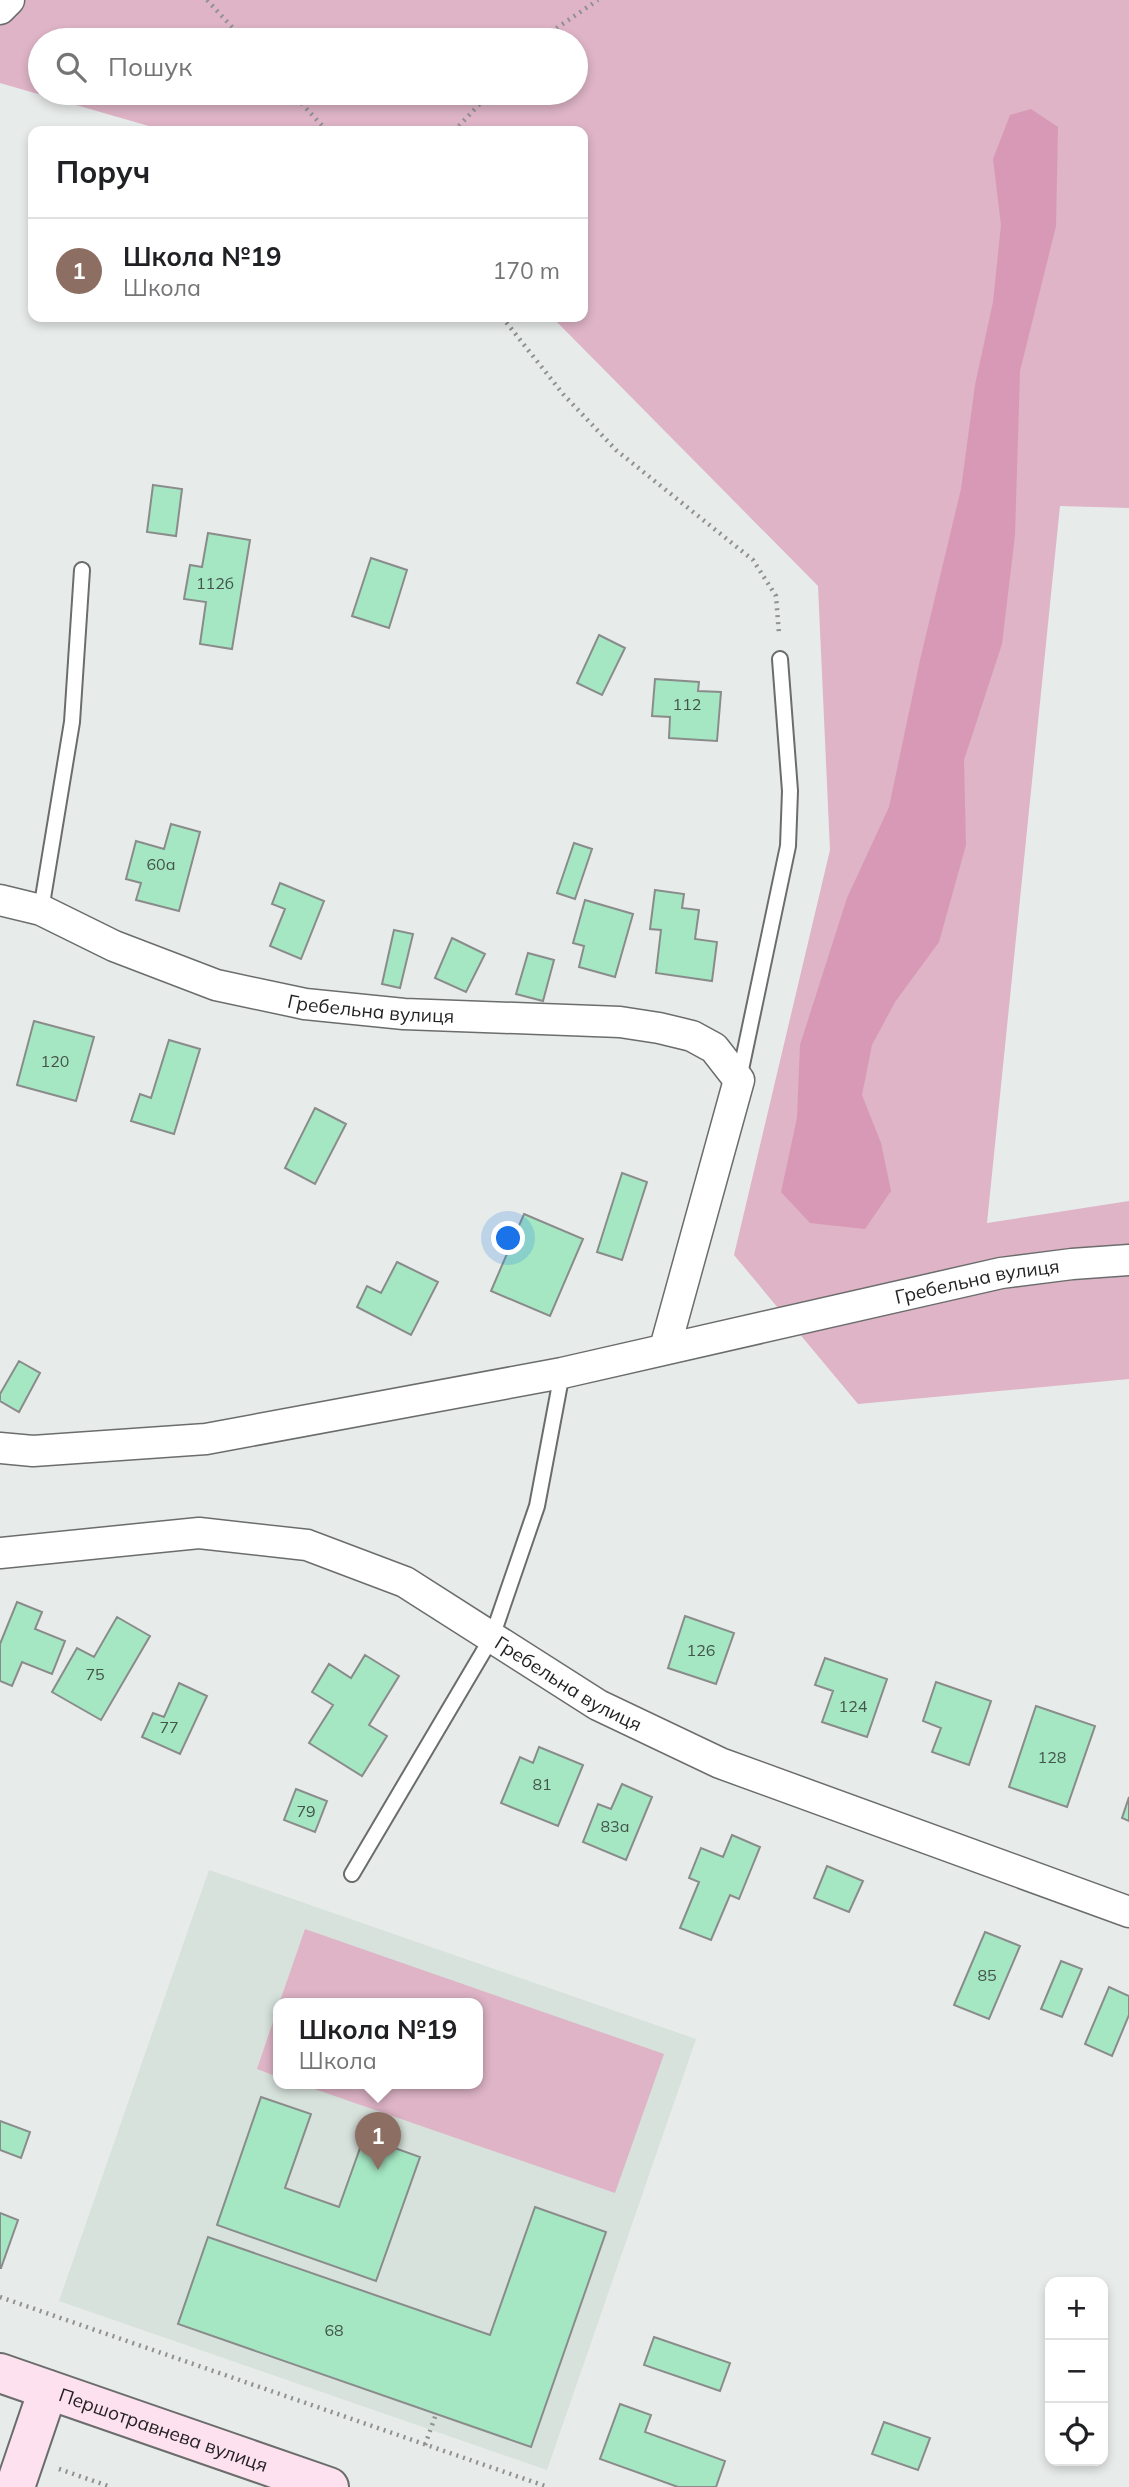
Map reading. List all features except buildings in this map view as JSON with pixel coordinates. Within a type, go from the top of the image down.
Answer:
[{"type":"street","points":[[0,9],[9,0]]},
{"type":"street","name":"Гребельна вулиця","points":[[0,900],[41,910],[114,946],[216,985],[305,1004],[404,1014],[620,1021],[660,1028],[692,1036],[714,1048],[738,1080]]},
{"type":"street","points":[[665,1348],[738,1080]]},
{"type":"street","name":"Гребельна вулиця","points":[[0,1448],[33,1451],[206,1439],[562,1373],[1001,1273],[1129,1260]]},
{"type":"street","name":"Гребельна вулиця","points":[[0,1553],[199,1533],[307,1545],[405,1582],[598,1705],[720,1763],[1129,1912]]},
{"type":"street","name":"Першотравнева вулиця","points":[[0,2373],[329,2487]]},
{"type":"street","points":[[15,2487],[48,2390]]},
{"type":"lane","points":[[41,910],[72,722],[82,570]]},
{"type":"lane","points":[[738,1080],[788,846],[790,791],[780,659]]},
{"type":"lane","points":[[352,1874],[492,1637],[537,1506],[562,1373]]},
{"type":"path","points":[[207,0],[233,28]]},
{"type":"path","points":[[557,28],[598,0]]},
{"type":"path","points":[[303,105],[322,126]]},
{"type":"path","points":[[459,126],[479,105]]},
{"type":"path","points":[[506,322],[563,394],[616,450],[753,560],[776,596],[780,659]]},
{"type":"path","points":[[0,2297],[548,2487]]},
{"type":"path","points":[[425,2445],[436,2414]]},
{"type":"shaded area","points":[[0,0],[1129,0],[1129,508],[1060,506],[987,1223],[1129,1201],[1129,1379],[858,1404],[734,1255],[830,850],[818,586],[557,322],[588,322],[588,126],[149,126],[76,105],[588,105],[588,28],[28,28],[28,91],[0,83]]},
{"type":"shaded area","points":[[1031,109],[1058,127],[1056,226],[1020,371],[1015,535],[1002,644],[964,760],[966,845],[939,942],[895,1002],[872,1045],[862,1095],[881,1143],[891,1191],[865,1229],[810,1223],[781,1192],[797,1118],[800,1045],[847,898],[889,807],[920,660],[961,489],[975,385],[993,302],[1001,225],[993,159],[1010,115]]},
{"type":"shaded area","points":[[209,1870],[696,2039],[547,2470],[59,2301]]},
{"type":"shaded area","points":[[305,1929],[664,2054],[615,2193],[314,2089],[483,2089],[483,1998],[281,1998]]},
{"type":"shaded area","points":[[273,2022],[273,2075],[257,2069]]},
{"type":"place","name":"Школа №19","points":[[378,2170]]}]
